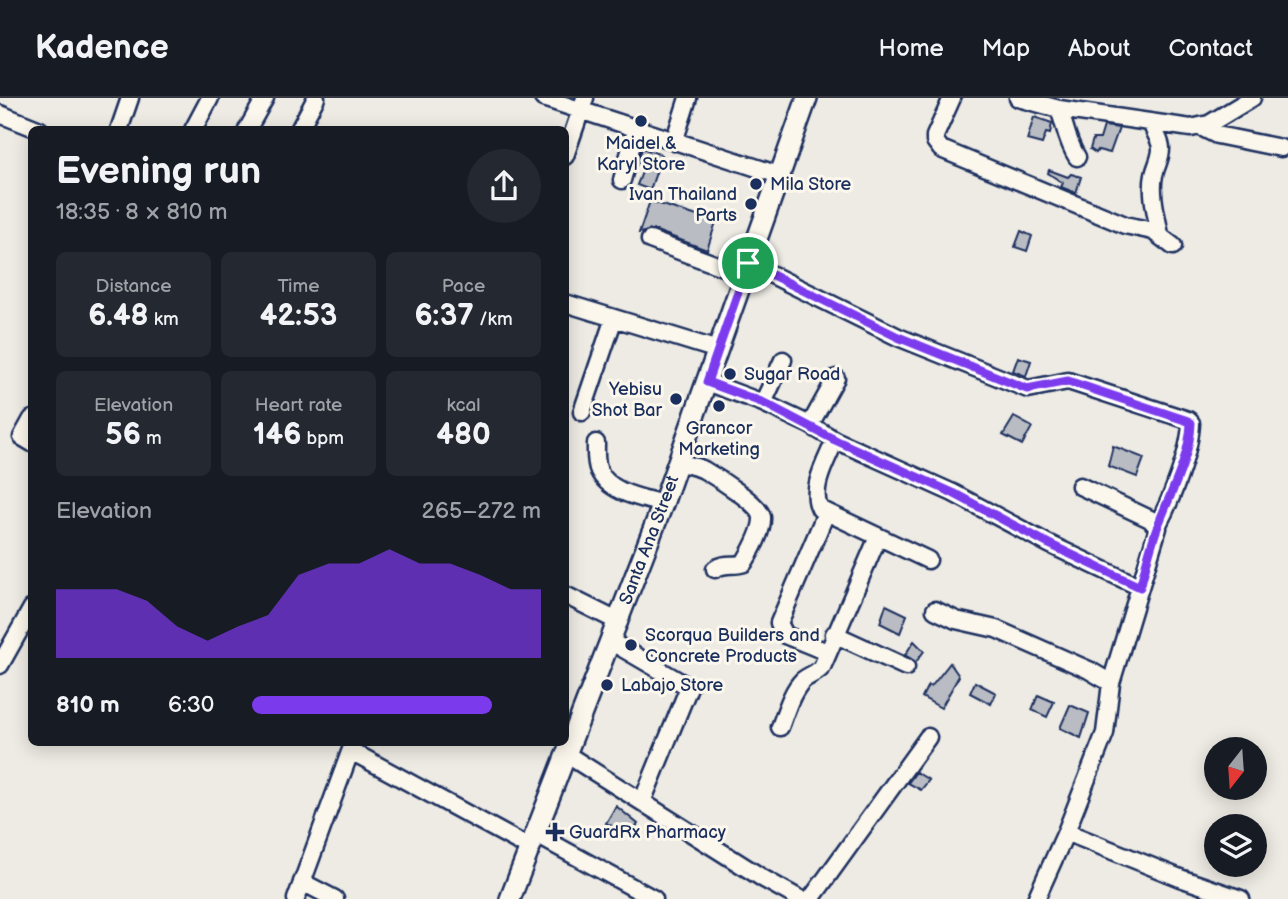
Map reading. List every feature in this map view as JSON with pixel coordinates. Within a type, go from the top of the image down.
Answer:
[{"type":"main road","name":"Santa Ana Street","points":[[569,740],[619,622],[663,505],[807,98]]},
{"type":"main road","name":"Santa Ana Street","points":[[510,899],[566,747]]},
{"type":"street","points":[[120,126],[130,98]]},
{"type":"street","points":[[194,126],[210,98]]},
{"type":"street","points":[[249,126],[265,98]]},
{"type":"street","points":[[301,126],[316,98]]},
{"type":"street","points":[[543,98],[583,105],[636,130],[779,175]]},
{"type":"street","points":[[674,142],[688,98]]},
{"type":"street","points":[[952,98],[935,136],[941,149],[1125,225],[1146,229],[1167,241],[1153,193],[1153,177],[1161,143],[1154,134],[1152,123]]},
{"type":"street","points":[[1018,98],[1059,109],[1180,127],[1201,127],[1209,124],[1252,98]]},
{"type":"street","points":[[569,145],[583,105]]},
{"type":"street","points":[[1059,109],[1069,142],[1077,157]]},
{"type":"street","points":[[0,114],[30,126]]},
{"type":"street","points":[[1201,127],[1217,135],[1281,148]]},
{"type":"street","points":[[622,180],[636,130]]},
{"type":"street","points":[[650,240],[746,269],[898,337],[1027,389],[1068,381],[1191,423],[1191,433],[1157,526],[1111,683],[1105,733],[1036,899]]},
{"type":"street","points":[[569,304],[718,350]]},
{"type":"street","points":[[582,412],[614,318]]},
{"type":"street","points":[[764,403],[783,360]]},
{"type":"street","points":[[810,425],[836,378]]},
{"type":"street","points":[[707,382],[764,403],[835,440],[953,493],[1049,544],[1140,587]]},
{"type":"street","points":[[28,427],[22,438],[28,441]]},
{"type":"street","points":[[835,440],[816,490],[820,509],[928,560]]},
{"type":"street","points":[[596,443],[596,462],[600,474],[608,482],[633,495],[663,505]]},
{"type":"street","points":[[678,463],[702,469],[741,495],[758,508],[761,514],[762,522],[744,563],[721,565],[715,569]]},
{"type":"street","points":[[1080,486],[1150,519],[1157,526]]},
{"type":"street","points":[[826,513],[779,623],[785,635],[827,652]]},
{"type":"street","points":[[780,727],[803,680],[820,671],[878,537]]},
{"type":"street","points":[[569,597],[619,622]]},
{"type":"street","points":[[935,610],[956,620],[996,629],[1089,670],[1111,683]]},
{"type":"street","points":[[0,664],[28,615]]},
{"type":"street","points":[[834,634],[906,667]]},
{"type":"street","points":[[611,641],[689,687],[642,802]]},
{"type":"street","points":[[811,899],[928,737]]},
{"type":"street","points":[[296,899],[352,747],[532,841],[654,899]]},
{"type":"street","points":[[566,747],[642,802],[800,899]]},
{"type":"street","points":[[1066,832],[1180,878],[1241,899]]},
{"type":"street","points":[[302,882],[335,899]]},
{"type":"building","points":[[1034,117],[1052,123],[1050,134],[1046,133],[1042,144],[1027,140]]},
{"type":"building","points":[[1104,126],[1119,128],[1110,153],[1098,150],[1096,153],[1090,149],[1093,139],[1100,139]]},
{"type":"building","points":[[642,148],[662,155],[650,190],[637,185],[644,167],[637,165]]},
{"type":"building","points":[[1049,170],[1068,177],[1071,174],[1081,177],[1076,193],[1061,187],[1063,183],[1048,173]]},
{"type":"building","points":[[650,201],[716,222],[707,250],[654,230],[639,233]]},
{"type":"building","points":[[1021,231],[1032,236],[1027,251],[1015,247]]},
{"type":"building","points":[[1018,357],[1031,361],[1026,376],[1013,371]]},
{"type":"building","points":[[1014,417],[1032,427],[1022,445],[1003,435]]},
{"type":"building","points":[[1113,446],[1144,458],[1137,477],[1108,466]]},
{"type":"building","points":[[886,605],[907,615],[900,633],[880,623]]},
{"type":"building","points":[[914,641],[924,651],[916,662],[905,655]]},
{"type":"building","points":[[950,663],[959,676],[941,708],[922,697],[928,685],[931,687]]},
{"type":"building","points":[[975,682],[996,693],[991,704],[970,693]]},
{"type":"building","points":[[1038,695],[1054,702],[1047,717],[1032,710]]},
{"type":"building","points":[[1070,705],[1089,713],[1081,738],[1060,728]]},
{"type":"building","points":[[916,772],[929,780],[921,790],[908,783]]},
{"type":"building","points":[[616,806],[638,824],[630,836],[606,823]]},
{"type":"place","name":"Maidel & Karyl Store","points":[[641,121]]},
{"type":"place","name":"Mila Store","points":[[756,184]]},
{"type":"place","name":"Ivan Thailand Parts","points":[[751,204]]},
{"type":"place","name":"Sugar Road","points":[[730,374]]},
{"type":"place","name":"Yebisu Shot Bar","points":[[676,399]]},
{"type":"place","name":"Grancor Marketing","points":[[719,406]]},
{"type":"place","name":"Scorqua Builders and Concrete Products","points":[[631,645]]},
{"type":"place","name":"Labajo Store","points":[[607,685]]},
{"type":"place","name":"GuardRx Pharmacy","points":[[555,832]]},
{"type":"route","points":[[748,263],[898,337],[1027,389],[1068,381],[1191,423],[1191,433],[1163,516],[1157,526],[1140,587],[1049,544],[953,493],[835,440],[764,403],[707,382],[748,263]]}]
